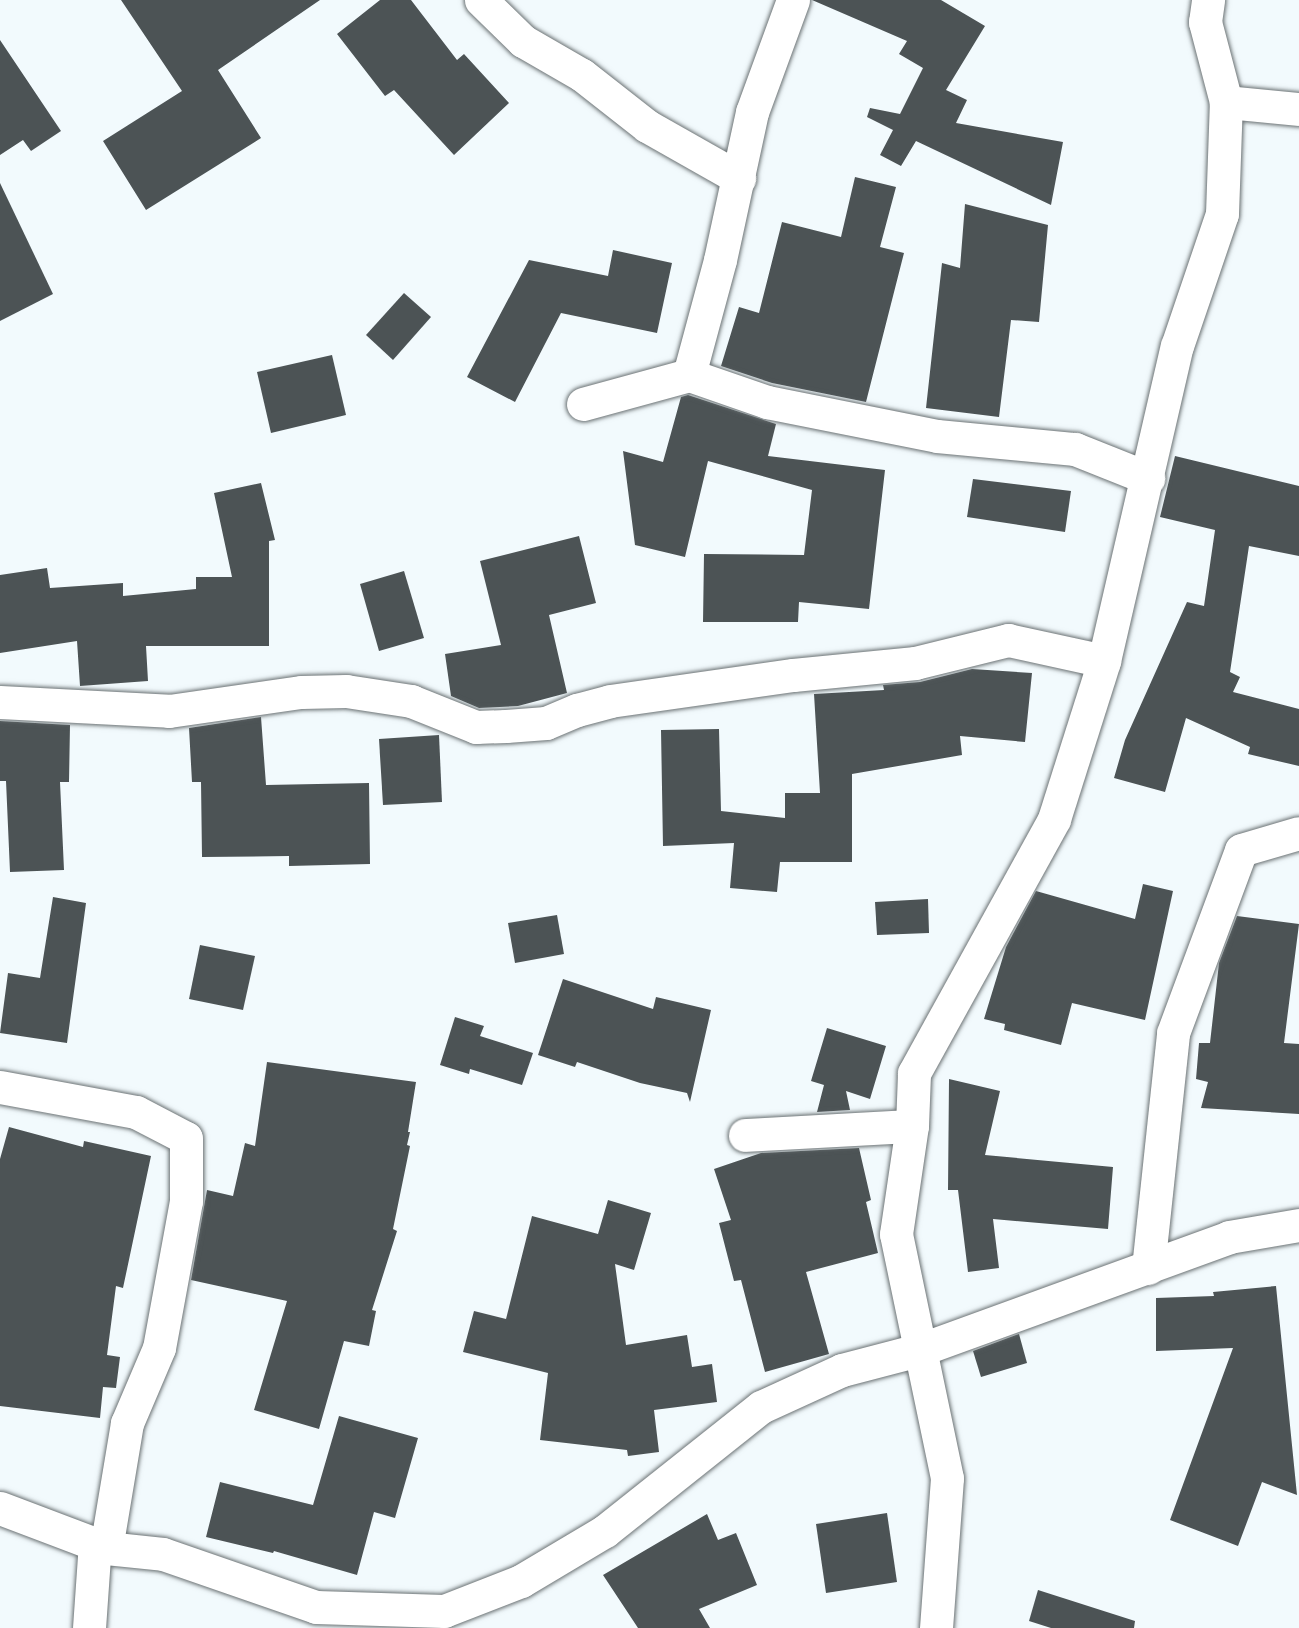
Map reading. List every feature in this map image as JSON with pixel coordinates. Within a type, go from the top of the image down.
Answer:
[{"type":"street","points":[[481,0],[523,41],[582,75],[648,126],[739,178]]},
{"type":"street","points":[[689,375],[739,178],[752,112],[793,0]]},
{"type":"street","points":[[936,1628],[947,1478],[896,1234],[912,1126],[914,1073],[1054,819],[1104,661],[1177,346],[1222,214],[1226,102],[1205,22],[1208,0]]},
{"type":"street","points":[[1226,102],[1299,109]]},
{"type":"street","points":[[583,404],[689,375],[767,402],[937,436],[1075,449],[1148,478]]},
{"type":"street","points":[[0,702],[169,711],[301,692],[346,691],[411,701],[476,727],[506,726],[546,723],[576,710],[622,699],[793,675],[915,663],[1008,640],[1104,661]]},
{"type":"street","points":[[1148,1268],[1173,1033],[1241,850],[1299,833]]},
{"type":"street","points":[[0,1087],[136,1112],[186,1138],[186,1201],[159,1348],[127,1423],[101,1546],[89,1628]]},
{"type":"street","points":[[745,1135],[912,1126]]},
{"type":"street","points":[[0,1508],[101,1546],[163,1555],[313,1618],[444,1611],[521,1581],[605,1531],[761,1407],[842,1370],[922,1349],[1229,1237],[1299,1225]]},
{"type":"building","points":[[121,0],[320,0],[218,70],[261,138],[146,210],[103,141],[182,91]]},
{"type":"building","points":[[380,0],[411,0],[457,60],[464,54],[509,103],[454,155],[394,90],[385,96],[337,34]]},
{"type":"building","points":[[812,0],[941,0],[985,26],[946,90],[967,100],[956,123],[1063,142],[1051,205],[916,141],[901,166],[880,155],[893,130],[867,117],[870,108],[900,114],[923,68],[899,54],[907,41]]},
{"type":"building","points":[[0,40],[61,131],[31,151],[23,140],[0,155]]},
{"type":"building","points":[[855,177],[896,187],[880,247],[904,253],[866,402],[772,383],[721,366],[739,307],[759,313],[782,222],[841,237]]},
{"type":"building","points":[[0,183],[53,294],[0,321]]},
{"type":"building","points":[[965,204],[1048,225],[1039,322],[1011,320],[999,417],[926,408],[942,263],[960,268]]},
{"type":"building","points":[[613,250],[672,263],[657,333],[561,313],[515,402],[467,377],[529,260],[608,276]]},
{"type":"building","points":[[404,293],[431,317],[393,360],[366,335]]},
{"type":"building","points":[[332,355],[346,415],[271,433],[257,372]]},
{"type":"building","points":[[688,395],[776,424],[768,456],[885,470],[869,609],[799,602],[798,622],[703,622],[704,554],[804,555],[812,490],[708,461],[685,557],[635,545],[623,451],[663,462],[681,397]]},
{"type":"building","points":[[1175,456],[1299,486],[1299,556],[1249,546],[1230,672],[1240,677],[1233,692],[1299,709],[1299,766],[1248,754],[1250,747],[1186,718],[1165,792],[1114,778],[1125,740],[1187,602],[1204,606],[1215,530],[1160,517]]},
{"type":"building","points":[[973,479],[1071,491],[1065,532],[967,517]]},
{"type":"building","points":[[261,483],[275,540],[269,541],[269,646],[146,646],[148,681],[80,686],[77,641],[0,653],[0,575],[47,568],[50,588],[123,583],[123,596],[196,589],[196,577],[232,577],[214,493]]},
{"type":"building","points":[[579,536],[596,603],[549,615],[567,693],[518,706],[479,708],[451,696],[445,654],[501,645],[480,561]]},
{"type":"building","points":[[404,571],[424,638],[379,651],[360,584]]},
{"type":"building","points":[[972,669],[1032,673],[1025,742],[960,736],[962,755],[852,774],[852,862],[780,862],[777,892],[730,888],[734,843],[663,846],[661,730],[719,729],[721,811],[785,818],[785,793],[820,793],[814,694],[884,690],[883,685],[920,682]]},
{"type":"building","points":[[261,717],[266,785],[369,783],[370,864],[289,866],[289,856],[202,857],[201,782],[192,782],[189,728]]},
{"type":"building","points":[[0,721],[70,725],[69,782],[60,782],[64,870],[10,872],[6,781],[0,781]]},
{"type":"building","points":[[439,735],[442,802],[383,805],[379,739]]},
{"type":"building","points":[[1143,884],[1173,891],[1145,1020],[1072,1003],[1061,1045],[1004,1030],[1005,1024],[984,1019],[1006,947],[1036,891],[1135,919]]},
{"type":"building","points":[[53,897],[86,903],[67,1043],[0,1033],[8,973],[40,978]]},
{"type":"building","points":[[928,899],[929,933],[877,935],[875,902]]},
{"type":"building","points":[[557,915],[564,954],[515,963],[508,923]]},
{"type":"building","points":[[1237,916],[1299,924],[1284,1043],[1299,1044],[1299,1114],[1201,1108],[1208,1082],[1196,1079],[1199,1043],[1210,1043],[1219,963]]},
{"type":"building","points":[[200,945],[255,956],[243,1010],[189,999]]},
{"type":"building","points":[[563,979],[653,1009],[656,997],[711,1010],[690,1102],[687,1093],[640,1083],[577,1062],[575,1067],[538,1055]]},
{"type":"building","points":[[455,1017],[484,1026],[480,1036],[533,1053],[522,1085],[470,1069],[469,1074],[440,1065]]},
{"type":"building","points":[[827,1028],[886,1046],[870,1099],[846,1091],[850,1110],[817,1112],[824,1085],[811,1081]]},
{"type":"building","points":[[267,1062],[416,1082],[408,1132],[407,1145],[410,1146],[393,1229],[397,1231],[372,1310],[376,1311],[369,1346],[344,1341],[319,1429],[254,1410],[287,1301],[191,1280],[207,1190],[233,1196],[245,1143],[255,1146]]},
{"type":"building","points":[[949,1079],[1000,1091],[985,1155],[1113,1167],[1108,1229],[993,1219],[999,1268],[968,1272],[958,1190],[948,1190]]},
{"type":"building","points":[[9,1127],[83,1147],[84,1141],[151,1156],[123,1288],[116,1286],[107,1355],[120,1357],[116,1388],[103,1387],[100,1418],[0,1406],[0,1159]]},
{"type":"building","points":[[859,1148],[871,1200],[866,1202],[878,1253],[806,1272],[829,1354],[765,1372],[741,1280],[734,1281],[719,1223],[731,1220],[714,1169],[761,1153]]},
{"type":"building","points":[[608,1200],[651,1213],[634,1270],[615,1264],[626,1345],[687,1335],[692,1367],[712,1364],[717,1402],[654,1410],[659,1452],[628,1456],[627,1450],[540,1440],[548,1373],[463,1352],[474,1311],[506,1319],[532,1216],[598,1234]]},
{"type":"building","points":[[1276,1286],[1297,1495],[1262,1482],[1238,1546],[1170,1520],[1233,1348],[1156,1351],[1156,1298],[1214,1296],[1213,1292]]},
{"type":"building","points":[[1019,1334],[1027,1363],[981,1377],[973,1351]]},
{"type":"building","points":[[339,1416],[418,1438],[395,1518],[374,1512],[357,1575],[274,1551],[273,1553],[206,1537],[220,1482],[313,1505]]},
{"type":"building","points":[[887,1513],[897,1582],[826,1593],[816,1524]]},
{"type":"building","points":[[707,1514],[718,1540],[736,1533],[757,1585],[699,1609],[710,1628],[638,1628],[603,1575]]},
{"type":"building","points":[[1038,1590],[1135,1621],[1134,1628],[1051,1628],[1029,1621]]}]
